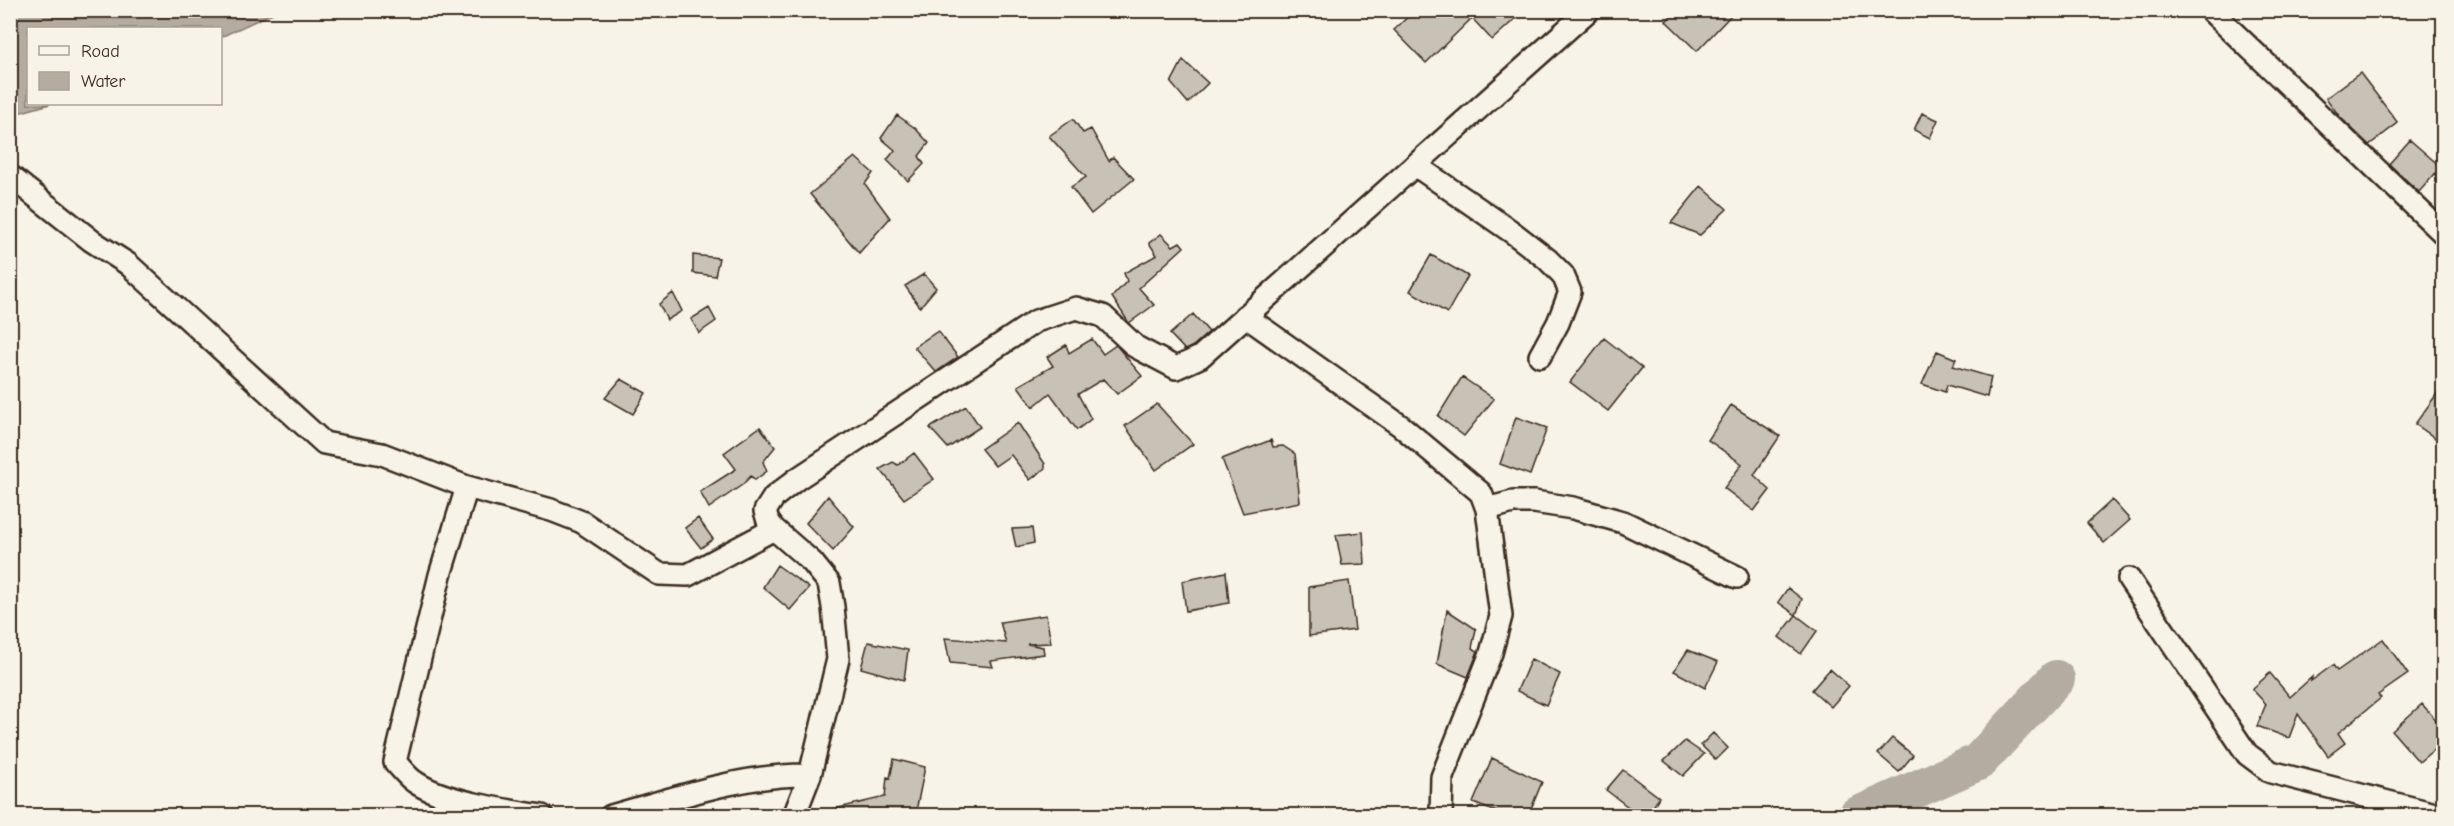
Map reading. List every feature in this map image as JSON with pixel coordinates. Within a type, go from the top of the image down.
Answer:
[{"type":"street","points":[[2210,10],[2444,234]]},
{"type":"street","points":[[795,816],[810,775],[838,659],[829,583],[812,562],[774,529],[765,511],[774,497],[797,478],[1036,321],[1076,308],[1103,316],[1136,347],[1176,368],[1200,357],[1415,165],[1579,14]]},
{"type":"street","points":[[1415,165],[1512,232],[1563,275],[1570,292],[1558,323],[1540,356]]},
{"type":"street","points":[[10,176],[92,241],[128,264],[324,442],[382,454],[467,487],[551,510],[582,522],[659,574],[688,575],[774,529]]},
{"type":"street","points":[[1245,316],[1401,426],[1481,493],[1486,508],[1501,616],[1491,653],[1442,777],[1440,816]]},
{"type":"street","points":[[467,487],[440,575],[395,762],[415,782],[448,796],[542,816]]},
{"type":"street","points":[[1486,508],[1513,502],[1534,502],[1583,511],[1623,522],[1737,577]]},
{"type":"street","points":[[2129,579],[2247,754],[2271,772],[2443,816]]},
{"type":"street","points":[[611,816],[747,780],[779,774],[810,775]]},
{"type":"water","points":[[11,10],[277,10],[222,37],[222,27],[27,27],[27,105],[46,105],[11,115]]},
{"type":"building","points":[[1415,10],[1525,10],[1492,40],[1472,18],[1426,63],[1394,30]]},
{"type":"building","points":[[1677,10],[1736,10],[1697,51],[1666,21]]},
{"type":"building","points":[[1183,60],[1208,83],[1188,103],[1171,83]]},
{"type":"building","points":[[2360,73],[2398,123],[2369,145],[2340,117],[2326,98]]},
{"type":"building","points":[[1922,113],[1938,120],[1930,138],[1914,130]]},
{"type":"building","points":[[897,115],[915,128],[929,143],[919,156],[924,164],[908,181],[887,160],[895,150],[881,138]]},
{"type":"building","points":[[1073,119],[1083,133],[1091,129],[1109,161],[1113,157],[1134,179],[1091,214],[1071,187],[1086,177],[1049,136]]},
{"type":"building","points":[[2410,140],[2441,167],[2419,192],[2389,164]]},
{"type":"building","points":[[855,157],[873,173],[865,184],[890,218],[859,253],[810,194]]},
{"type":"building","points":[[1701,186],[1727,209],[1700,235],[1671,223]]},
{"type":"building","points":[[1161,234],[1173,246],[1180,242],[1184,247],[1139,288],[1154,305],[1129,323],[1112,297],[1127,281],[1124,273],[1157,255],[1149,243]]},
{"type":"building","points":[[693,255],[719,258],[715,276],[693,273]]},
{"type":"building","points":[[1431,255],[1468,276],[1447,313],[1410,291]]},
{"type":"building","points":[[924,274],[936,288],[920,307],[905,286]]},
{"type":"building","points":[[673,293],[682,311],[667,320],[659,304]]},
{"type":"building","points":[[709,308],[716,321],[699,333],[691,319]]},
{"type":"building","points":[[1193,314],[1209,332],[1185,350],[1170,334]]},
{"type":"building","points":[[938,331],[958,357],[936,372],[914,347]]},
{"type":"building","points":[[1604,338],[1642,368],[1608,411],[1570,382]]},
{"type":"building","points":[[1092,339],[1103,354],[1116,345],[1142,376],[1117,394],[1103,379],[1078,394],[1091,419],[1077,430],[1050,393],[1033,407],[1018,386],[1053,366],[1047,357],[1066,345],[1069,353]]},
{"type":"building","points":[[1937,351],[1956,359],[1953,366],[1991,377],[1987,397],[1947,385],[1945,392],[1922,384]]},
{"type":"building","points":[[1462,377],[1494,399],[1464,436],[1438,416]]},
{"type":"building","points":[[621,379],[646,393],[633,414],[605,398]]},
{"type":"building","points":[[2444,384],[2444,444],[2415,424]]},
{"type":"building","points":[[1157,404],[1193,444],[1156,470],[1125,426]]},
{"type":"building","points":[[1731,405],[1780,436],[1754,475],[1770,490],[1754,511],[1724,488],[1742,464],[1708,440]]},
{"type":"building","points":[[966,406],[980,427],[948,448],[930,428]]},
{"type":"building","points":[[1516,417],[1547,428],[1530,475],[1500,464]]},
{"type":"building","points":[[1018,423],[1045,464],[1045,468],[1030,480],[1011,455],[995,466],[981,449]]},
{"type":"building","points":[[760,427],[775,447],[763,462],[767,471],[755,480],[751,476],[709,508],[700,492],[736,469],[724,453]]},
{"type":"building","points":[[1271,440],[1273,447],[1283,446],[1295,454],[1300,502],[1243,513],[1222,459]]},
{"type":"building","points":[[914,453],[934,479],[904,499],[880,469],[893,462],[898,465]]},
{"type":"building","points":[[828,496],[854,527],[833,551],[806,523]]},
{"type":"building","points":[[2112,500],[2130,520],[2104,543],[2087,523]]},
{"type":"building","points":[[698,518],[713,539],[701,548],[685,528]]},
{"type":"building","points":[[1032,528],[1034,543],[1016,547],[1012,529]]},
{"type":"building","points":[[1363,532],[1365,564],[1342,565],[1336,535]]},
{"type":"building","points":[[777,565],[809,588],[790,610],[763,587]]},
{"type":"building","points":[[1226,572],[1229,603],[1186,611],[1182,581]]},
{"type":"building","points":[[1349,581],[1355,630],[1309,636],[1309,587]]},
{"type":"building","points":[[1788,588],[1802,599],[1796,615],[1778,602]]},
{"type":"building","points":[[1447,610],[1476,629],[1472,648],[1478,651],[1468,677],[1437,664]]},
{"type":"building","points":[[1046,615],[1051,643],[1027,644],[1043,647],[1044,654],[991,661],[993,667],[950,663],[945,638],[1006,643],[1000,622]]},
{"type":"building","points":[[1796,615],[1817,631],[1801,654],[1779,637]]},
{"type":"building","points":[[2383,639],[2408,674],[2378,695],[2381,698],[2338,733],[2345,743],[2328,756],[2298,714],[2289,738],[2257,726],[2266,704],[2252,689],[2270,673],[2290,697],[2312,677],[2311,681],[2333,665],[2337,671]]},
{"type":"building","points":[[868,642],[908,650],[904,680],[861,668]]},
{"type":"building","points":[[1688,650],[1718,662],[1705,688],[1674,671]]},
{"type":"building","points":[[1531,659],[1560,674],[1546,705],[1517,691]]},
{"type":"building","points":[[1830,669],[1849,686],[1831,707],[1812,690]]},
{"type":"building","points":[[2422,704],[2444,729],[2444,741],[2419,762],[2392,731]]},
{"type":"building","points":[[1713,733],[1728,748],[1716,760],[1701,745]]},
{"type":"building","points":[[1892,738],[1913,755],[1899,772],[1878,754]]},
{"type":"building","points":[[1685,741],[1704,754],[1683,776],[1664,761]]},
{"type":"building","points":[[1492,758],[1542,782],[1528,816],[1507,816],[1473,803]]},
{"type":"building","points":[[894,759],[925,767],[915,816],[835,816],[834,809],[885,797],[887,777],[890,778]]},
{"type":"building","points":[[1623,770],[1659,797],[1648,816],[1640,816],[1606,790]]},
{"type":"waterway","points":[[1856,816],[1978,762],[2056,679]]}]
